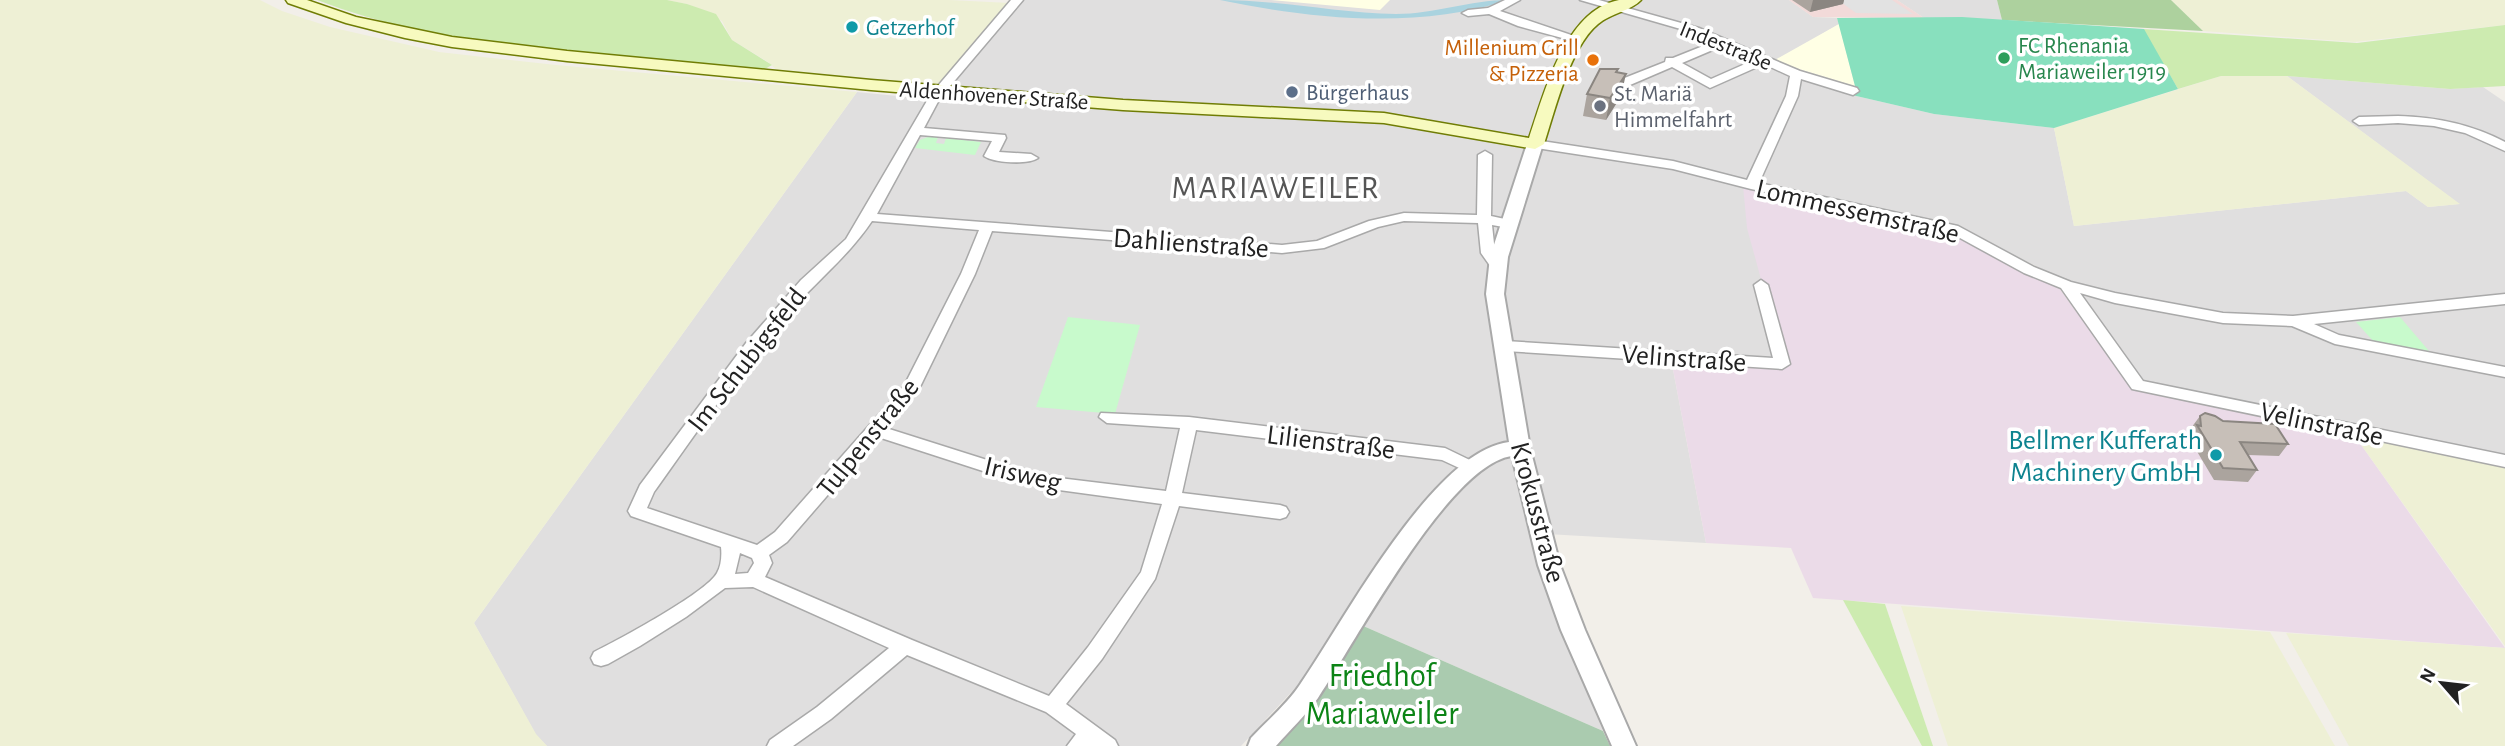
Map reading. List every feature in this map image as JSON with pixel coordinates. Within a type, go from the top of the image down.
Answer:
[{"type":"main road","name":"Aldenhovener Straße","points":[[293,0],[351,20],[452,42],[567,56],[940,91],[1123,105],[1384,118],[1467,130],[1535,144]]},
{"type":"main road","points":[[1535,144],[1577,39],[1593,20],[1614,7],[1634,0]]},
{"type":"street","name":"Im Schubigsfeld","points":[[730,542],[637,511],[646,490],[751,347],[806,283],[843,251],[868,217],[940,91],[1017,0]]},
{"type":"street","points":[[1468,13],[1490,10],[1514,0]]},
{"type":"street","name":"Indestraße","points":[[1587,0],[1725,41],[1796,74],[1853,91]]},
{"type":"street","points":[[1490,10],[1522,24],[1577,39]]},
{"type":"street","points":[[1626,82],[1670,61],[1725,41]]},
{"type":"street","points":[[1670,61],[1710,84],[1763,60]]},
{"type":"street","name":"Indestraße","points":[[1751,185],[1792,96],[1796,74]]},
{"type":"street","points":[[2359,121],[2416,118],[2472,131],[2505,147]]},
{"type":"street","points":[[916,131],[1000,138],[991,156],[1031,158]]},
{"type":"street","name":"Lommessemstraße","points":[[1535,144],[1674,165],[1751,185],[1954,229],[2029,270],[2066,285],[2115,298],[2223,318],[2293,321],[2505,299]]},
{"type":"street","name":"Krokusstraße","points":[[1535,144],[1509,224],[1498,267],[1495,294],[1520,448],[1549,565],[1573,630],[1624,746]]},
{"type":"street","name":"Krokusstraße","points":[[1485,155],[1484,219],[1488,253],[1498,267]]},
{"type":"street","name":"Dahlienstraße","points":[[868,217],[1282,248],[1320,245],[1374,224],[1404,217],[1484,219],[1509,224]]},
{"type":"street","name":"Tulpenstraße","points":[[759,553],[781,537],[877,431],[911,389],[968,274],[987,227]]},
{"type":"street","name":"Velinstraße","points":[[1505,346],[1782,364],[1761,285]]},
{"type":"street","name":"Velinstraße","points":[[2066,285],[2138,385],[2505,461]]},
{"type":"street","points":[[2293,321],[2335,339],[2505,372]]},
{"type":"street","name":"Lilienstraße","points":[[1107,417],[1189,423],[1445,454],[1470,467]]},
{"type":"street","points":[[1053,706],[1095,653],[1149,574],[1173,497],[1189,423]]},
{"type":"street","name":"Irisweg","points":[[877,431],[986,466],[1059,484],[1173,497]]},
{"type":"street","points":[[1260,746],[1308,692],[1403,543],[1470,467],[1496,451],[1520,448]]},
{"type":"street","points":[[1173,497],[1200,503],[1280,512]]},
{"type":"street","points":[[601,658],[648,634],[724,579],[731,556],[730,542],[759,553],[763,563],[754,580]]},
{"type":"street","points":[[724,579],[729,582],[754,580],[905,646],[1053,706],[1084,740],[1108,746]]},
{"type":"street","points":[[777,746],[824,713],[905,646]]},
{"type":"shaded area","points":[[0,0],[260,0],[282,11],[330,27],[439,52],[857,92],[474,623],[536,734],[547,746],[0,746]]},
{"type":"shaded area","points":[[667,0],[949,0],[1010,3],[940,87],[779,72],[732,40],[722,21],[687,4]]},
{"type":"shaded area","points":[[1022,0],[1789,0],[1813,17],[1837,18],[1839,24],[1767,67],[1852,95],[1934,114],[2054,128],[2074,226],[2406,191],[2428,207],[2459,204],[2287,76],[2450,89],[2483,87],[2505,102],[2505,459],[2142,383],[2065,280],[1954,226],[1745,181],[1785,367],[1671,359],[1706,543],[1529,533],[1562,631],[1603,731],[1361,625],[1319,657],[1297,686],[1241,746],[547,746],[536,735],[474,623],[857,92],[938,100]]},
{"type":"shaded area","points":[[1271,0],[1390,0],[1380,10]]},
{"type":"shaded area","points":[[1789,0],[1897,0],[1924,18],[1813,17]]},
{"type":"shaded area","points":[[1838,0],[1892,0],[1913,14],[1856,13]]},
{"type":"shaded area","points":[[1897,0],[1997,0],[2002,20],[1924,18]]},
{"type":"shaded area","points":[[2171,0],[2505,0],[2505,25],[2355,42],[2203,31]]},
{"type":"shaded area","points":[[1839,24],[1855,86],[1773,61]]},
{"type":"shaded area","points":[[2221,76],[2287,76],[2460,204],[2428,207],[2406,191],[2074,226],[2054,128]]},
{"type":"shaded area","points":[[1743,186],[1952,232],[2059,288],[2131,387],[2352,432],[2505,648],[1813,598],[1791,548],[1706,543],[1671,359],[1785,367],[1747,228]]},
{"type":"shaded area","points":[[2352,432],[2505,464],[2505,646]]},
{"type":"shaded area","points":[[1901,606],[2270,632],[2335,746],[1948,746]]},
{"type":"shaded area","points":[[2286,633],[2505,648],[2505,746],[2349,746]]},
{"type":"green space","points":[[317,0],[667,0],[716,14],[732,40],[772,65],[761,71],[592,56],[480,42],[370,18]]},
{"type":"green space","points":[[1997,0],[2171,0],[2203,31],[2002,20]]},
{"type":"green space","name":"FC Rhenania Mariaweiler 1919","points":[[1962,17],[2144,29],[2178,89],[2054,128],[1934,114],[1852,95],[1855,86],[1837,18]]},
{"type":"green space","points":[[2505,25],[2505,86],[2450,89],[2287,76],[2221,76],[2178,89],[2143,29],[2357,43]]},
{"type":"green space","points":[[938,137],[936,143],[944,144],[946,138],[981,142],[975,155],[915,148],[920,140]]},
{"type":"green space","points":[[1068,317],[1140,325],[1115,414],[1036,407]]},
{"type":"green space","points":[[2400,317],[2429,351],[2374,342],[2356,322]]},
{"type":"green space","points":[[1843,600],[1885,604],[1933,746],[1922,746]]},
{"type":"green space","name":"Friedhof Mariaweiler","points":[[1361,625],[1603,731],[1610,746],[1271,746]]},
{"type":"water","points":[[1220,0],[1396,14],[1508,0],[1438,15],[1364,18],[1291,12]]},
{"type":"building","points":[[1600,69],[1618,69],[1616,72],[1626,74],[1610,98],[1587,94]]},
{"type":"building","points":[[2205,413],[2223,421],[2275,424],[2288,444],[2240,442],[2257,470],[2223,468],[2197,425],[2201,426],[2200,416]]},
{"type":"place","name":"Getzerhof","points":[[852,27]]},
{"type":"place","name":"FC Rhenania Mariaweiler 1919","points":[[2004,58]]},
{"type":"place","name":"Millenium Grill & Pizzeria","points":[[1593,60]]},
{"type":"place","name":"Bürgerhaus","points":[[1292,92]]},
{"type":"place","name":"St. Mariä Himmelfahrt","points":[[1600,106]]},
{"type":"place","name":"Bellmer Kufferath Machinery GmbH","points":[[2216,455]]},
{"type":"district","name":"MARIAWEILER","points":[[1276,187]]}]
